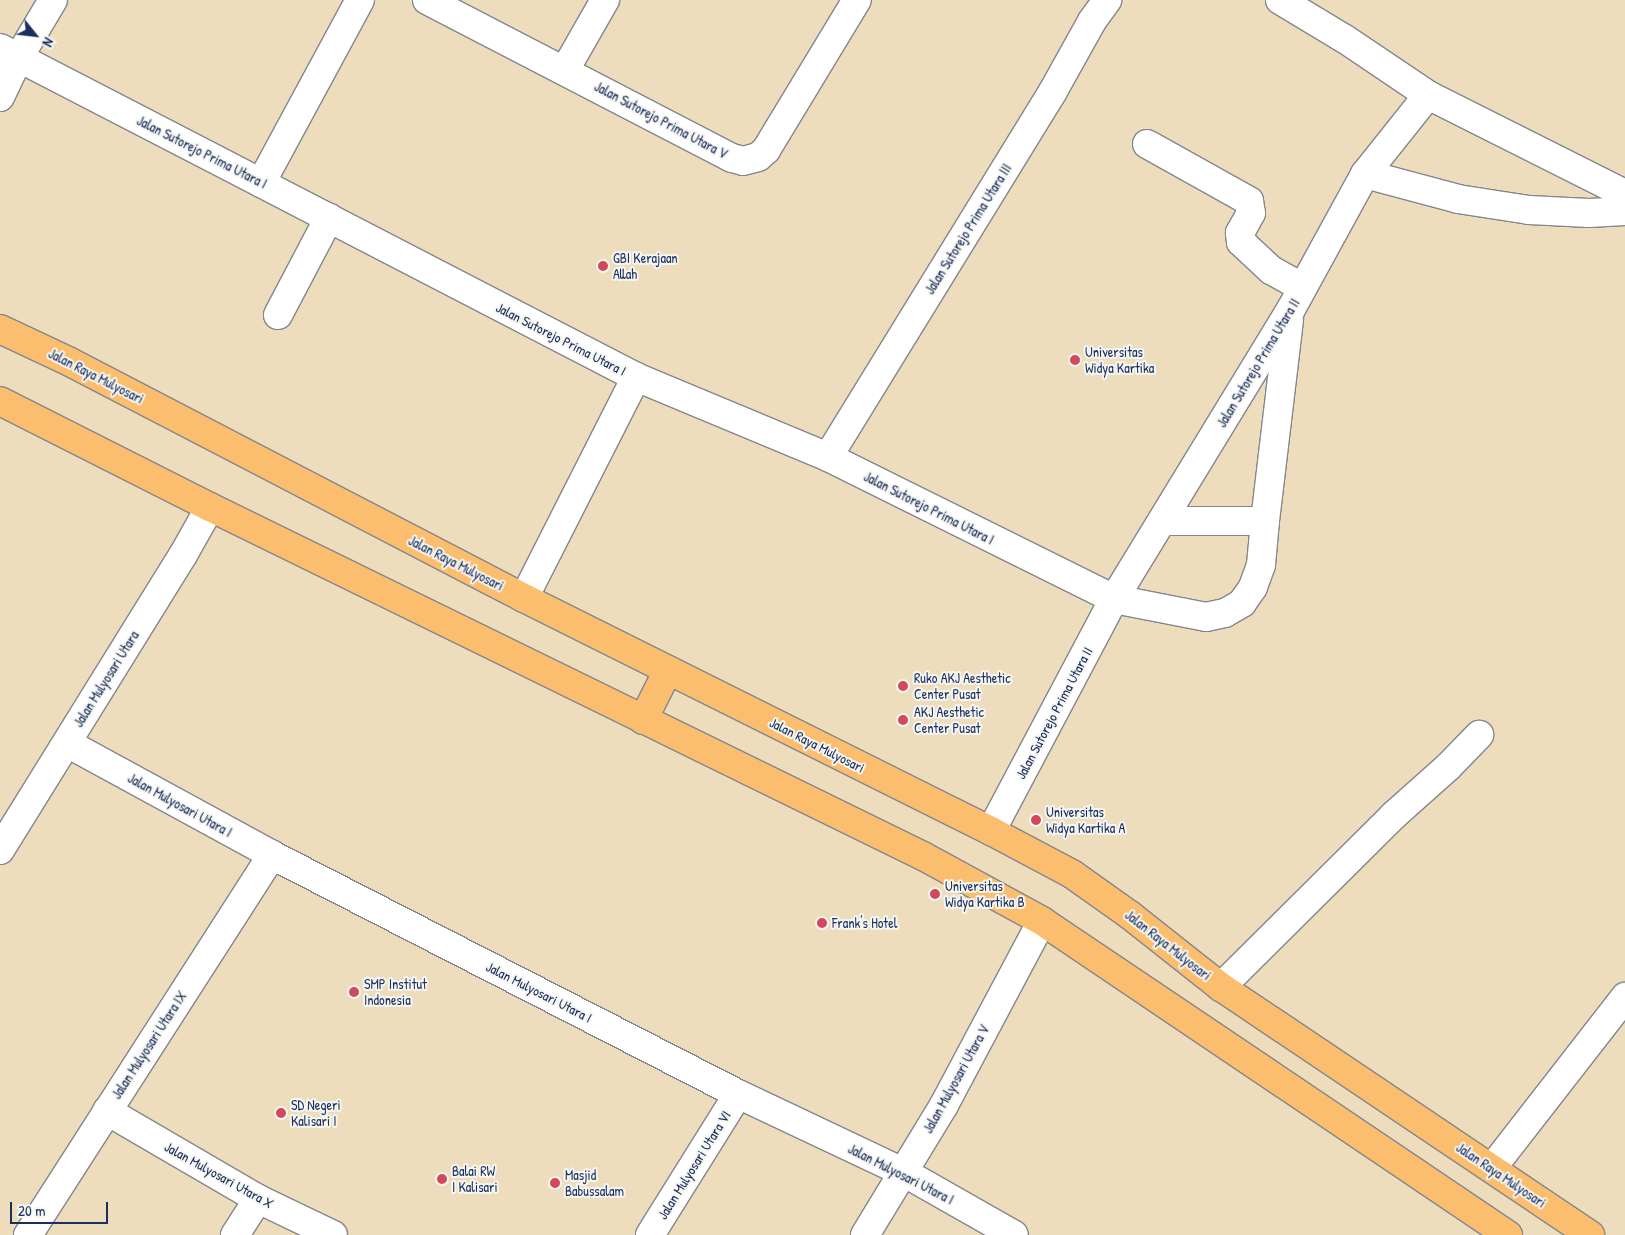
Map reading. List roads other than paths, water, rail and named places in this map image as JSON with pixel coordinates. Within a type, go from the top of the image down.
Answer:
[{"type":"main road","name":"Jalan Raya Mulyosari","points":[[0,329],[70,362],[524,598],[991,831],[1072,874],[1131,916],[1222,987],[1590,1235]]},
{"type":"main road","points":[[0,401],[210,507],[924,856],[1042,921],[1352,1128],[1508,1235]]},
{"type":"main road","points":[[643,720],[668,670]]},
{"type":"main road","points":[[1352,1128],[1377,1092]]},
{"type":"street","points":[[0,96],[10,53],[53,0]]},
{"type":"street","points":[[261,183],[360,0]]},
{"type":"street","name":"Jalan Sutorejo Prima Utara V","points":[[427,0],[566,70],[732,158],[751,160],[766,150],[857,0]]},
{"type":"street","points":[[566,70],[605,0]]},
{"type":"street","name":"Jalan Sutorejo Prima Utara III","points":[[828,457],[1052,92],[1092,21],[1108,0]]},
{"type":"street","points":[[1280,0],[1345,39],[1428,95],[1625,194]]},
{"type":"street","name":"Jalan Sutorejo Prima Utara I","points":[[10,53],[636,377],[828,457],[1114,599],[1206,617],[1225,613],[1242,603],[1253,587],[1261,566],[1290,311]]},
{"type":"street","name":"Jalan Sutorejo Prima Utara II","points":[[991,831],[1114,599],[1290,311],[1365,174],[1428,95]]},
{"type":"street","points":[[1147,144],[1249,201],[1251,213],[1240,233],[1241,242],[1271,270],[1302,287]]},
{"type":"street","points":[[1365,174],[1458,199],[1529,210],[1589,213],[1625,211]]},
{"type":"street","points":[[278,315],[329,218]]},
{"type":"street","points":[[524,598],[636,377]]},
{"type":"street","name":"Jalan Mulyosari Utara","points":[[0,850],[183,555],[210,507]]},
{"type":"street","points":[[1162,521],[1265,521]]},
{"type":"street","points":[[1222,987],[1393,816],[1448,768],[1479,735]]},
{"type":"street","name":"Jalan Mulyosari Utara I","points":[[67,742],[272,855],[738,1094],[905,1173],[1014,1235]]},
{"type":"street","name":"Jalan Mulyosari Utara IX","points":[[28,1235],[272,855]]},
{"type":"street","name":"Jalan Mulyosari Utara V","points":[[865,1235],[905,1173],[1042,921]]},
{"type":"street","points":[[1492,1168],[1625,998]]},
{"type":"street","name":"Jalan Mulyosari Utara VI","points":[[650,1235],[738,1094]]},
{"type":"street","name":"Jalan Mulyosari Utara X","points":[[106,1111],[258,1199],[333,1235]]},
{"type":"street","points":[[236,1235],[258,1199]]},
{"type":"place","name":"GBI Kerajaan Allah","points":[[603,266]]},
{"type":"place","name":"Universitas Widya Kartika","points":[[1075,360]]},
{"type":"place","name":"Ruko AKJ Aesthetic Center Pusat","points":[[903,686]]},
{"type":"place","name":"AKJ Aesthetic Center Pusat","points":[[903,720]]},
{"type":"place","name":"Universitas Widya Kartika A","points":[[1036,820]]},
{"type":"place","name":"Universitas Widya Kartika B","points":[[935,894]]},
{"type":"place","name":"Frank's Hotel","points":[[822,923]]},
{"type":"place","name":"SMP Institut Indonesia","points":[[354,992]]},
{"type":"place","name":"SD Negeri Kalisari I","points":[[281,1113]]},
{"type":"place","name":"Balai RW I Kalisari","points":[[442,1179]]},
{"type":"place","name":"Masjid Babussalam","points":[[555,1183]]}]
